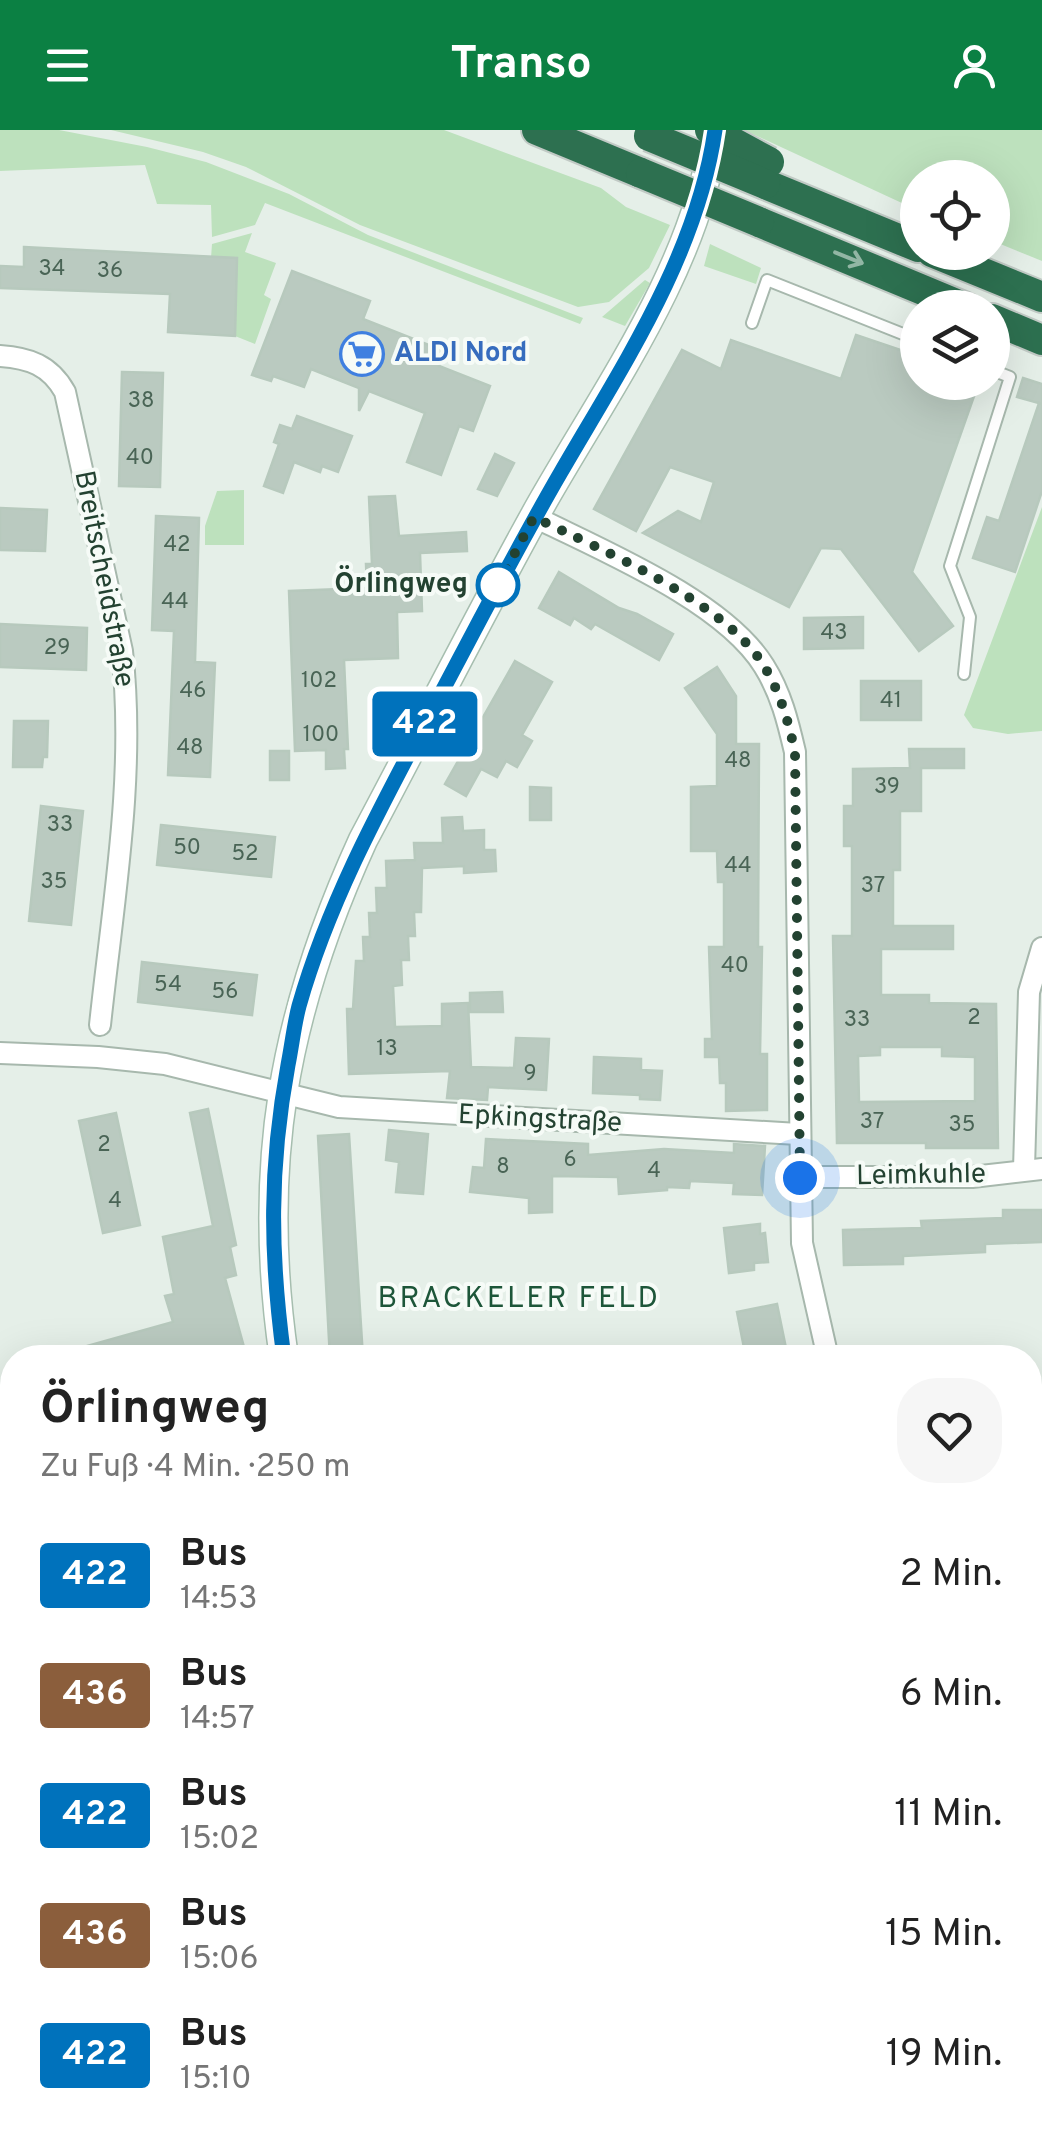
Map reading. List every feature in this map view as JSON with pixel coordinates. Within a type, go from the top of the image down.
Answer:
[{"type":"highway","points":[[515,130],[599,156]]},
{"type":"highway","points":[[537,130],[923,290]]},
{"type":"highway","points":[[712,130],[767,173]]},
{"type":"highway","points":[[642,133],[767,173],[900,238]]},
{"type":"highway","points":[[975,270],[1042,297]]},
{"type":"highway","points":[[1010,327],[1042,340]]},
{"type":"street","points":[[282,1345],[272,1224],[275,1140],[300,1004],[346,877],[534,517],[656,315],[688,231],[711,153],[712,130]]},
{"type":"street","name":"Breitscheidstraße","points":[[0,356],[41,365],[65,392],[122,651],[127,704],[126,772],[100,1026]]},
{"type":"street","points":[[534,517],[685,595],[731,628],[763,664],[785,708],[795,752],[802,1243],[825,1345]]},
{"type":"street","points":[[1033,1169],[1029,992],[1042,948]]},
{"type":"street","name":"Epkingstraße","points":[[0,1053],[63,1054],[165,1064],[339,1107],[798,1134]]},
{"type":"street","name":"Leimkuhle","points":[[800,1178],[972,1177],[1033,1169]]},
{"type":"lane","points":[[752,323],[767,280],[900,333]]},
{"type":"lane","points":[[964,674],[970,617],[950,566],[1003,400]]},
{"type":"green space","points":[[0,130],[59,130],[206,162],[289,194],[368,235],[583,318],[580,324],[265,203],[255,225],[212,237],[211,205],[157,204],[145,165],[0,171]]},
{"type":"green space","points":[[111,130],[444,130],[601,188],[626,207],[670,225],[649,268],[609,302],[578,307],[360,225],[246,167],[203,152]]},
{"type":"green space","points":[[744,130],[1042,130],[1042,261],[1010,248],[1010,160],[900,160],[900,202]]},
{"type":"green space","points":[[252,233],[245,252],[276,263],[264,295],[271,299],[255,344],[235,336],[237,259],[211,258],[212,244]]},
{"type":"green space","points":[[710,244],[761,268],[756,284],[704,266]]},
{"type":"green space","points":[[645,280],[650,283],[625,326],[602,317]]},
{"type":"green space","points":[[244,490],[244,545],[205,545],[205,526],[217,491]]},
{"type":"green space","points":[[1042,507],[1042,731],[1008,734],[973,728],[964,715]]},
{"type":"building","points":[[24,247],[237,258],[235,336],[168,332],[170,294],[0,288],[0,266],[24,267]]},
{"type":"building","name":"ALDI Nord","points":[[292,271],[370,301],[363,319],[444,351],[439,366],[490,386],[473,431],[459,426],[441,475],[407,462],[425,413],[369,391],[359,411],[359,388],[311,369],[304,387],[273,376],[271,381],[252,375]]},
{"type":"building","points":[[856,335],[900,350],[900,400],[973,400],[912,572],[953,626],[919,651],[841,549],[821,548],[789,607],[643,533],[678,511],[701,522],[714,482],[670,467],[636,531],[594,509],[682,350],[721,369],[731,340],[841,379]]},
{"type":"building","points":[[122,372],[163,373],[160,487],[119,486]]},
{"type":"building","points":[[1023,378],[1042,384],[1042,404],[1017,397]]},
{"type":"building","points":[[1039,403],[1042,491],[1015,572],[973,558],[987,517],[999,521]]},
{"type":"building","points":[[297,416],[352,436],[338,472],[322,466],[320,472],[294,462],[283,493],[264,486],[279,444],[274,442],[280,425],[292,429]]},
{"type":"building","points":[[495,454],[514,463],[497,496],[478,489]]},
{"type":"building","points":[[395,496],[399,536],[466,532],[467,551],[420,553],[422,611],[397,612],[398,658],[344,660],[348,749],[344,749],[345,768],[326,769],[326,750],[295,751],[289,591],[367,588],[366,564],[372,564],[369,497]]},
{"type":"building","points":[[0,508],[47,510],[45,551],[0,550]]},
{"type":"building","points":[[156,516],[199,518],[195,662],[215,663],[210,777],[168,775],[174,631],[152,630]]},
{"type":"building","points":[[559,572],[673,634],[659,660],[595,624],[591,629],[574,618],[570,625],[539,608]]},
{"type":"building","points":[[863,617],[863,648],[804,649],[804,618]]},
{"type":"building","points":[[0,624],[87,628],[86,670],[0,667]]},
{"type":"building","points":[[515,661],[552,682],[522,735],[532,741],[517,767],[506,761],[497,777],[481,769],[466,796],[445,784]]},
{"type":"building","points":[[717,667],[736,696],[736,744],[759,744],[760,1054],[767,1054],[767,1110],[726,1111],[726,1083],[720,1083],[719,1057],[705,1057],[705,1039],[712,1039],[709,947],[724,947],[724,882],[718,882],[717,851],[691,851],[691,787],[717,786],[717,734],[685,688]]},
{"type":"building","points":[[861,681],[921,681],[921,720],[861,720]]},
{"type":"building","points":[[14,721],[48,721],[47,757],[43,757],[42,767],[13,767]]},
{"type":"building","points":[[909,749],[964,749],[964,768],[921,768],[921,811],[900,811],[900,870],[893,870],[893,926],[953,926],[953,949],[881,949],[881,995],[929,995],[929,1003],[996,1004],[998,1148],[837,1143],[833,936],[852,936],[852,846],[844,846],[844,806],[853,806],[853,769],[910,768]],"holes":[[[880,1047],[942,1047],[942,1056],[975,1057],[975,1101],[859,1102],[858,1056],[880,1055]]]},
{"type":"building","points":[[270,751],[289,751],[289,780],[270,780]]},
{"type":"building","points":[[530,787],[551,788],[551,820],[530,820]]},
{"type":"building","points":[[41,806],[83,811],[71,925],[29,921]]},
{"type":"building","points":[[462,817],[463,831],[484,830],[484,850],[495,850],[496,871],[464,873],[464,866],[422,868],[421,912],[414,912],[415,936],[408,936],[409,960],[401,960],[402,985],[393,986],[395,1027],[442,1026],[442,1004],[468,1003],[471,1067],[514,1068],[516,1038],[549,1039],[546,1090],[488,1087],[487,1100],[447,1098],[450,1071],[349,1074],[347,1009],[353,1009],[356,961],[364,961],[363,937],[370,937],[369,913],[377,913],[376,888],[387,888],[386,861],[415,860],[414,843],[443,843],[442,818]]},
{"type":"building","points":[[161,825],[275,837],[271,877],[157,865]]},
{"type":"building","points":[[142,962],[257,975],[252,1015],[138,1002]]},
{"type":"building","points":[[502,992],[503,1012],[470,1012],[470,993]]},
{"type":"building","points":[[594,1057],[641,1059],[641,1070],[662,1071],[660,1100],[593,1093]]},
{"type":"building","points":[[208,1109],[236,1245],[230,1247],[236,1275],[225,1278],[243,1345],[91,1345],[173,1322],[165,1296],[174,1294],[163,1237],[213,1226],[190,1113]]},
{"type":"building","points":[[116,1113],[140,1225],[103,1233],[79,1121]]},
{"type":"building","points":[[389,1130],[428,1134],[423,1194],[396,1192],[399,1162],[386,1160]]},
{"type":"building","points":[[349,1134],[362,1345],[329,1345],[318,1136]]},
{"type":"building","points":[[486,1139],[588,1144],[588,1155],[664,1149],[734,1153],[734,1144],[765,1146],[762,1195],[733,1194],[734,1183],[690,1181],[689,1188],[619,1194],[618,1177],[552,1176],[552,1212],[529,1213],[529,1198],[470,1192],[473,1167],[484,1168]]},
{"type":"building","points":[[1003,1210],[1042,1210],[1042,1242],[985,1244],[985,1252],[903,1256],[903,1264],[844,1265],[843,1230],[922,1228],[921,1221],[1003,1218]]},
{"type":"building","points":[[760,1224],[760,1234],[765,1233],[768,1262],[754,1263],[754,1270],[729,1273],[724,1228]]},
{"type":"building","points":[[777,1304],[785,1345],[743,1345],[737,1312]]},
{"type":"bus line","name":"422","points":[[282,1345],[275,1290],[272,1192],[275,1140],[300,1004],[363,840],[534,517],[602,402],[675,264],[688,231],[715,130]]},
{"type":"place","name":"ALDI Nord","points":[[362,354]]},
{"type":"place","name":"Örlingweg","points":[[498,585]]},
{"type":"district","name":"BRACKELER FELD","points":[[519,1299]]},
{"type":"route","points":[[498,585],[534,517],[685,595],[731,628],[763,664],[785,708],[795,752],[800,1178]]}]
